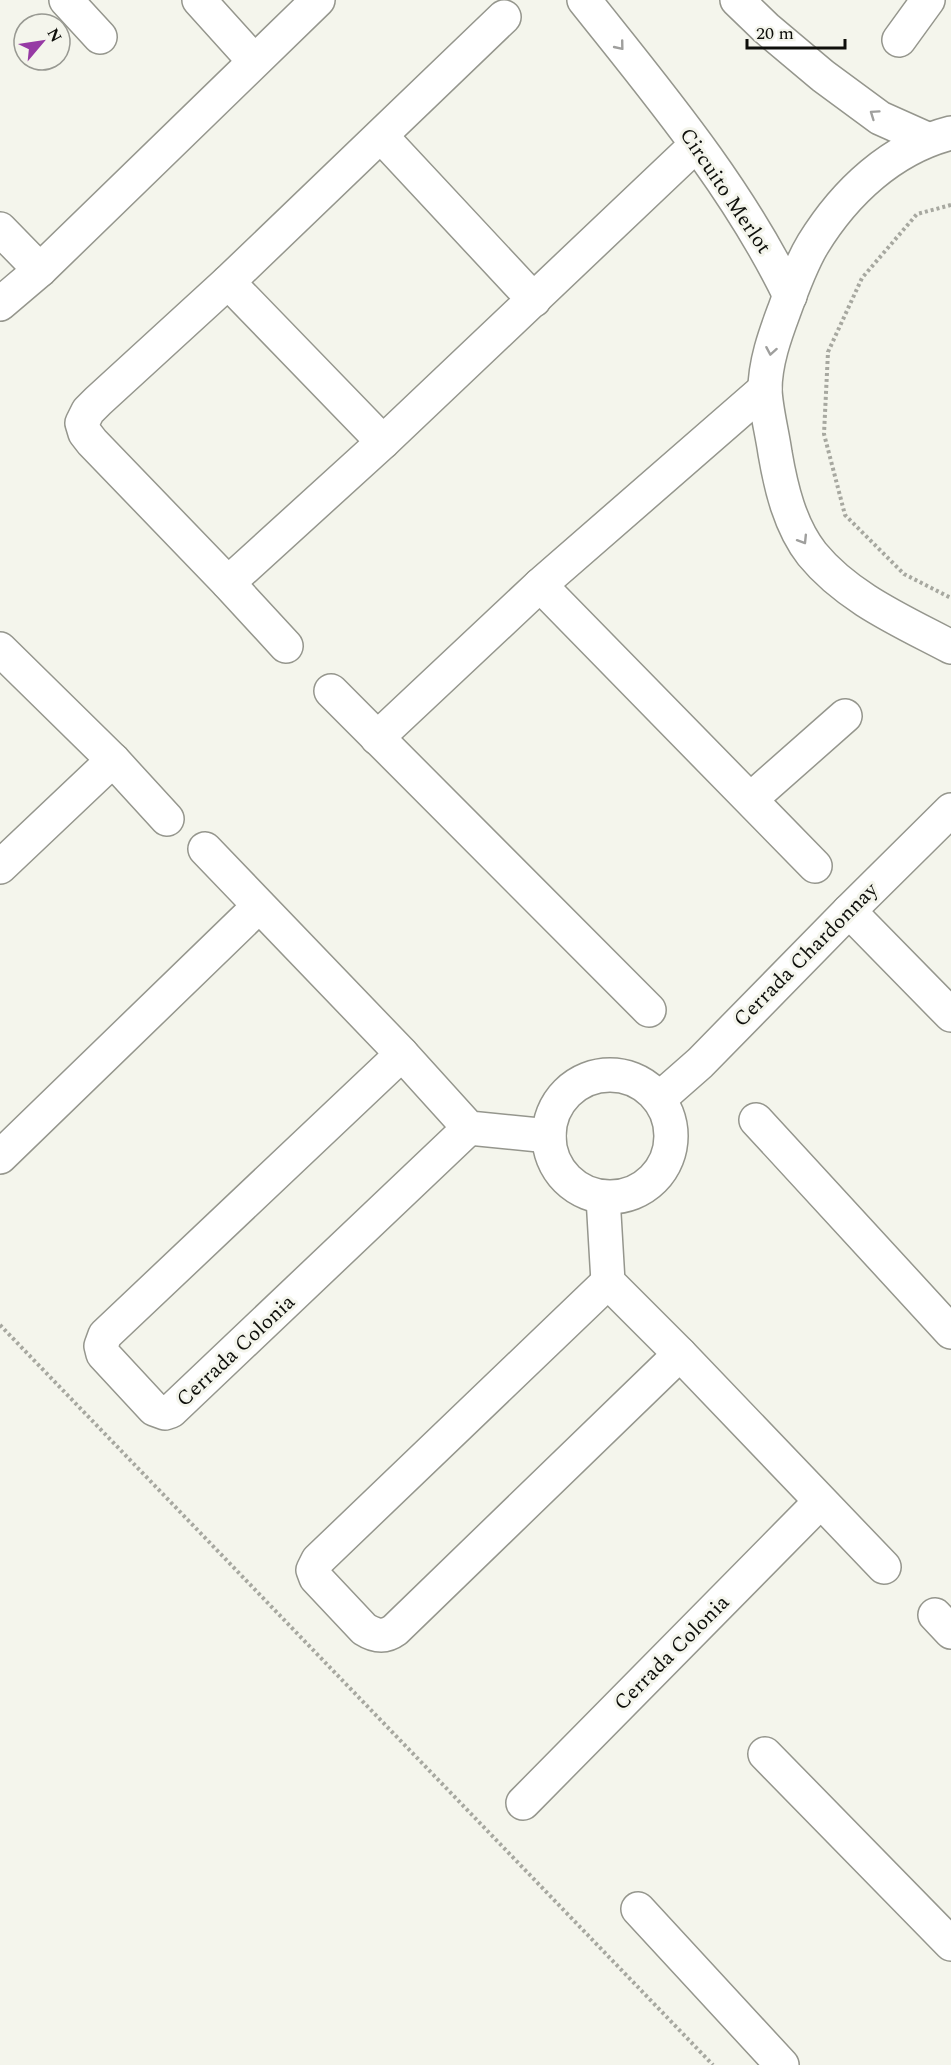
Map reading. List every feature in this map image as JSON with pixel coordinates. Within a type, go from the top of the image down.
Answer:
[{"type":"street","points":[[66,0],[100,37]]},
{"type":"street","points":[[0,304],[40,270],[318,0]]},
{"type":"street","name":"Circuito Merlot","points":[[584,0],[640,70],[753,225],[790,296]]},
{"type":"street","points":[[737,0],[823,76],[880,118],[939,136]]},
{"type":"street","points":[[899,40],[928,0]]},
{"type":"street","points":[[202,1],[254,61]]},
{"type":"street","points":[[286,646],[92,442],[85,433],[82,423],[88,411],[98,401],[228,282],[504,17]]},
{"type":"street","points":[[381,136],[534,300]]},
{"type":"street","points":[[939,136],[887,161],[845,199],[812,245],[772,343],[765,390],[779,477],[794,525],[812,553],[835,578],[867,603],[951,647]]},
{"type":"street","points":[[228,583],[383,442],[696,145]]},
{"type":"street","points":[[0,229],[40,270]]},
{"type":"street","points":[[228,282],[383,442]]},
{"type":"street","points":[[377,738],[540,585],[765,390]]},
{"type":"street","points":[[540,585],[815,866]]},
{"type":"street","points":[[0,649],[113,760],[167,819]]},
{"type":"street","points":[[331,691],[649,1010]]},
{"type":"street","points":[[750,799],[845,716]]},
{"type":"street","points":[[0,867],[113,760]]},
{"type":"street","name":"Cerrada Chardonnay","points":[[659,1099],[700,1063],[951,810]]},
{"type":"street","points":[[205,849],[470,1128],[549,1136]]},
{"type":"street","points":[[0,1157],[259,906]]},
{"type":"street","points":[[849,911],[951,1015]]},
{"type":"street","name":"Cerrada Colonia","points":[[402,1054],[105,1335],[101,1346],[103,1354],[154,1409],[165,1413],[171,1411],[470,1128]]},
{"type":"street","points":[[609,1075],[628,1078],[645,1086],[659,1099],[668,1117],[672,1137],[667,1158],[662,1167],[657,1175],[642,1188],[623,1196],[603,1197],[582,1190],[564,1176],[553,1158],[549,1136],[552,1118],[560,1101],[573,1087],[590,1078],[609,1075]]},
{"type":"street","points":[[756,1120],[951,1332]]},
{"type":"street","points":[[603,1197],[608,1282],[884,1567]]},
{"type":"street","points":[[608,1282],[318,1560],[313,1570],[316,1578],[364,1629],[381,1636],[388,1635],[395,1630],[680,1354]]},
{"type":"street","name":"Cerrada Colonia","points":[[523,1803],[820,1502]]},
{"type":"street","points":[[765,1754],[951,1944]]},
{"type":"street","points":[[638,1909],[782,2065]]},
{"type":"path","points":[[951,205],[917,214],[862,278],[828,352],[824,434],[845,515],[904,574],[951,598]]},
{"type":"path","points":[[0,1324],[713,2065]]}]
